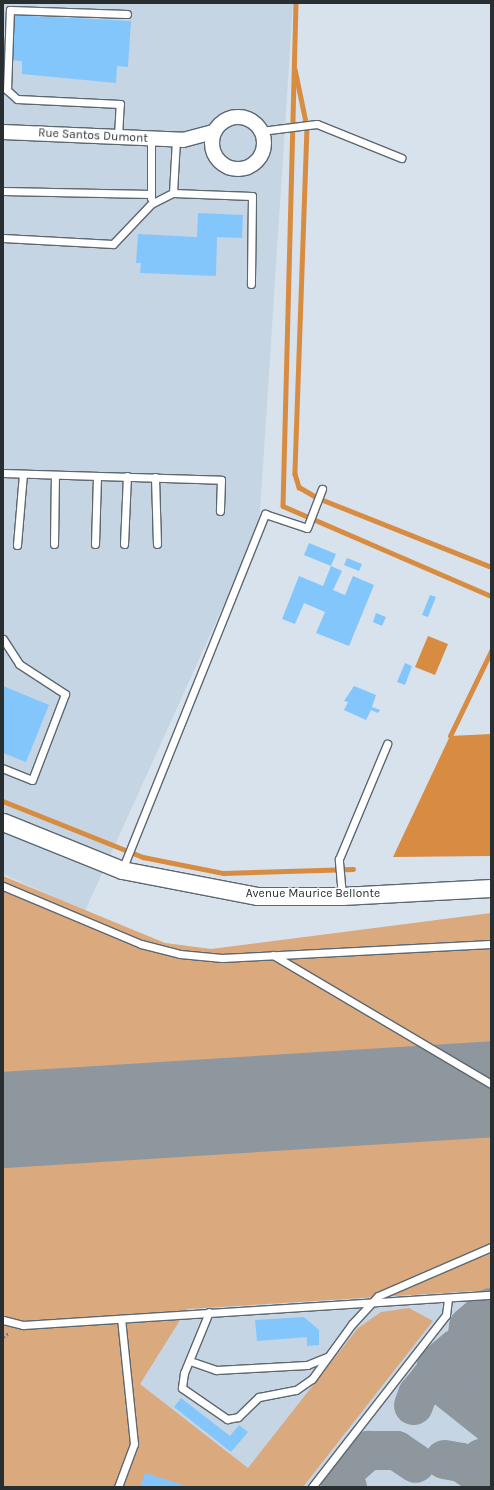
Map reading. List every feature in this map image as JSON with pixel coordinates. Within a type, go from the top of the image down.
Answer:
[{"type":"street","points":[[235,117],[249,119],[261,131],[263,148],[249,166],[228,167],[214,153],[179,140],[213,132],[221,123],[235,117]]},
{"type":"street","name":"Rue Santos Dumont","points":[[3,132],[179,140]]},
{"type":"street","points":[[213,132],[214,153]]},
{"type":"street","name":"Avenue Maurice Bellonte","points":[[3,822],[124,866],[257,896],[342,888],[491,888]]},
{"type":"lane","points":[[118,137],[120,104],[18,99],[7,90],[10,10],[127,14]]},
{"type":"lane","points":[[261,131],[317,124],[401,158]]},
{"type":"lane","points":[[151,139],[151,204]]},
{"type":"lane","points":[[173,193],[179,140]]},
{"type":"lane","points":[[3,191],[151,194]]},
{"type":"lane","points":[[3,238],[114,244],[151,204],[173,193],[252,196],[251,284]]},
{"type":"lane","points":[[3,473],[221,480],[220,511]]},
{"type":"lane","points":[[17,545],[23,474]]},
{"type":"lane","points":[[54,544],[55,475]]},
{"type":"lane","points":[[96,544],[97,476]]},
{"type":"lane","points":[[124,544],[127,476]]},
{"type":"lane","points":[[155,477],[157,544]]},
{"type":"lane","points":[[124,866],[265,514],[307,528],[322,489]]},
{"type":"lane","points":[[3,639],[19,664],[64,694],[32,780],[3,768]]},
{"type":"lane","points":[[342,888],[339,861],[387,744]]},
{"type":"lane","points":[[3,886],[149,946],[222,958],[491,944]]},
{"type":"lane","points":[[272,955],[491,1084]]},
{"type":"lane","points":[[209,1312],[190,1361],[182,1388],[227,1419],[238,1417],[259,1397],[296,1390],[312,1379],[369,1303],[491,1246]]},
{"type":"lane","points":[[5,1323],[121,1319],[209,1312],[491,1295]]},
{"type":"lane","points":[[312,1487],[446,1314],[448,1298]]},
{"type":"lane","points":[[118,1487],[134,1444],[121,1319]]},
{"type":"lane","points":[[190,1361],[216,1370],[307,1365],[328,1357]]},
{"type":"shaded area","points":[[3,3],[293,3],[259,527],[85,911],[165,943],[211,949],[491,934],[491,1487],[3,1487],[3,877],[68,903],[3,874]]},
{"type":"shaded area","points":[[428,636],[448,644],[435,675],[415,667]]},
{"type":"shaded area","points":[[491,734],[491,856],[393,857],[450,736]]},
{"type":"shaded area","points":[[3,876],[165,943],[211,949],[491,913],[491,1067],[13,1096],[3,1093]]},
{"type":"shaded area","points":[[491,1110],[491,1290],[187,1309],[140,1384],[248,1468],[358,1328],[381,1312],[409,1308],[433,1321],[303,1487],[3,1487],[3,1141]]},
{"type":"building","points":[[13,15],[131,21],[128,67],[117,66],[116,83],[22,74],[22,61],[10,60]]},
{"type":"building","points":[[198,213],[243,215],[242,238],[217,237],[216,276],[140,273],[141,263],[136,263],[138,234],[197,237]]},
{"type":"building","points":[[309,543],[336,554],[331,566],[304,555]]},
{"type":"building","points":[[347,558],[362,564],[359,571],[344,565]]},
{"type":"building","points":[[331,566],[342,571],[333,590],[345,595],[353,576],[374,585],[349,646],[316,633],[325,612],[304,603],[295,624],[282,619],[299,576],[323,586]]},
{"type":"building","points":[[430,595],[436,597],[428,617],[422,615]]},
{"type":"building","points":[[376,613],[386,617],[382,626],[373,622]]},
{"type":"building","points":[[405,663],[412,666],[405,685],[397,682]]},
{"type":"building","points":[[3,686],[49,705],[26,762],[3,753]]},
{"type":"building","points":[[354,686],[376,695],[372,707],[380,710],[378,713],[371,710],[366,720],[344,710],[348,702],[344,701]]},
{"type":"building","points":[[304,1317],[319,1330],[319,1345],[307,1346],[307,1337],[257,1341],[255,1320]]},
{"type":"building","points":[[181,1398],[230,1436],[239,1425],[248,1432],[231,1452],[174,1407]]},
{"type":"building","points":[[145,1473],[190,1487],[140,1487]]},
{"type":"waterway","points":[[296,3],[283,506],[491,596]]},
{"type":"waterway","points":[[295,69],[307,127],[295,474],[299,487],[318,498],[491,567]]},
{"type":"waterway","points":[[450,736],[491,651]]},
{"type":"waterway","points":[[3,801],[143,857],[223,873],[353,869]]},
{"type":"taxiway","points":[[3,1116],[15,1119]]},
{"type":"taxiway","points":[[490,1307],[468,1326],[464,1354],[470,1369],[491,1389]]},
{"type":"taxiway","points":[[491,1348],[470,1343],[456,1348],[436,1365],[433,1378],[491,1424]]},
{"type":"taxiway","points":[[413,1405],[417,1394],[430,1378],[443,1369],[456,1369]]},
{"type":"taxiway","points":[[347,1487],[340,1482],[347,1468],[368,1450],[396,1450],[415,1463]]},
{"type":"taxiway","points":[[488,1487],[482,1474],[481,1458],[491,1455]]},
{"type":"taxiway","points":[[444,1459],[461,1462],[478,1474]]},
{"type":"runway","points":[[3,1120],[491,1089]]}]
